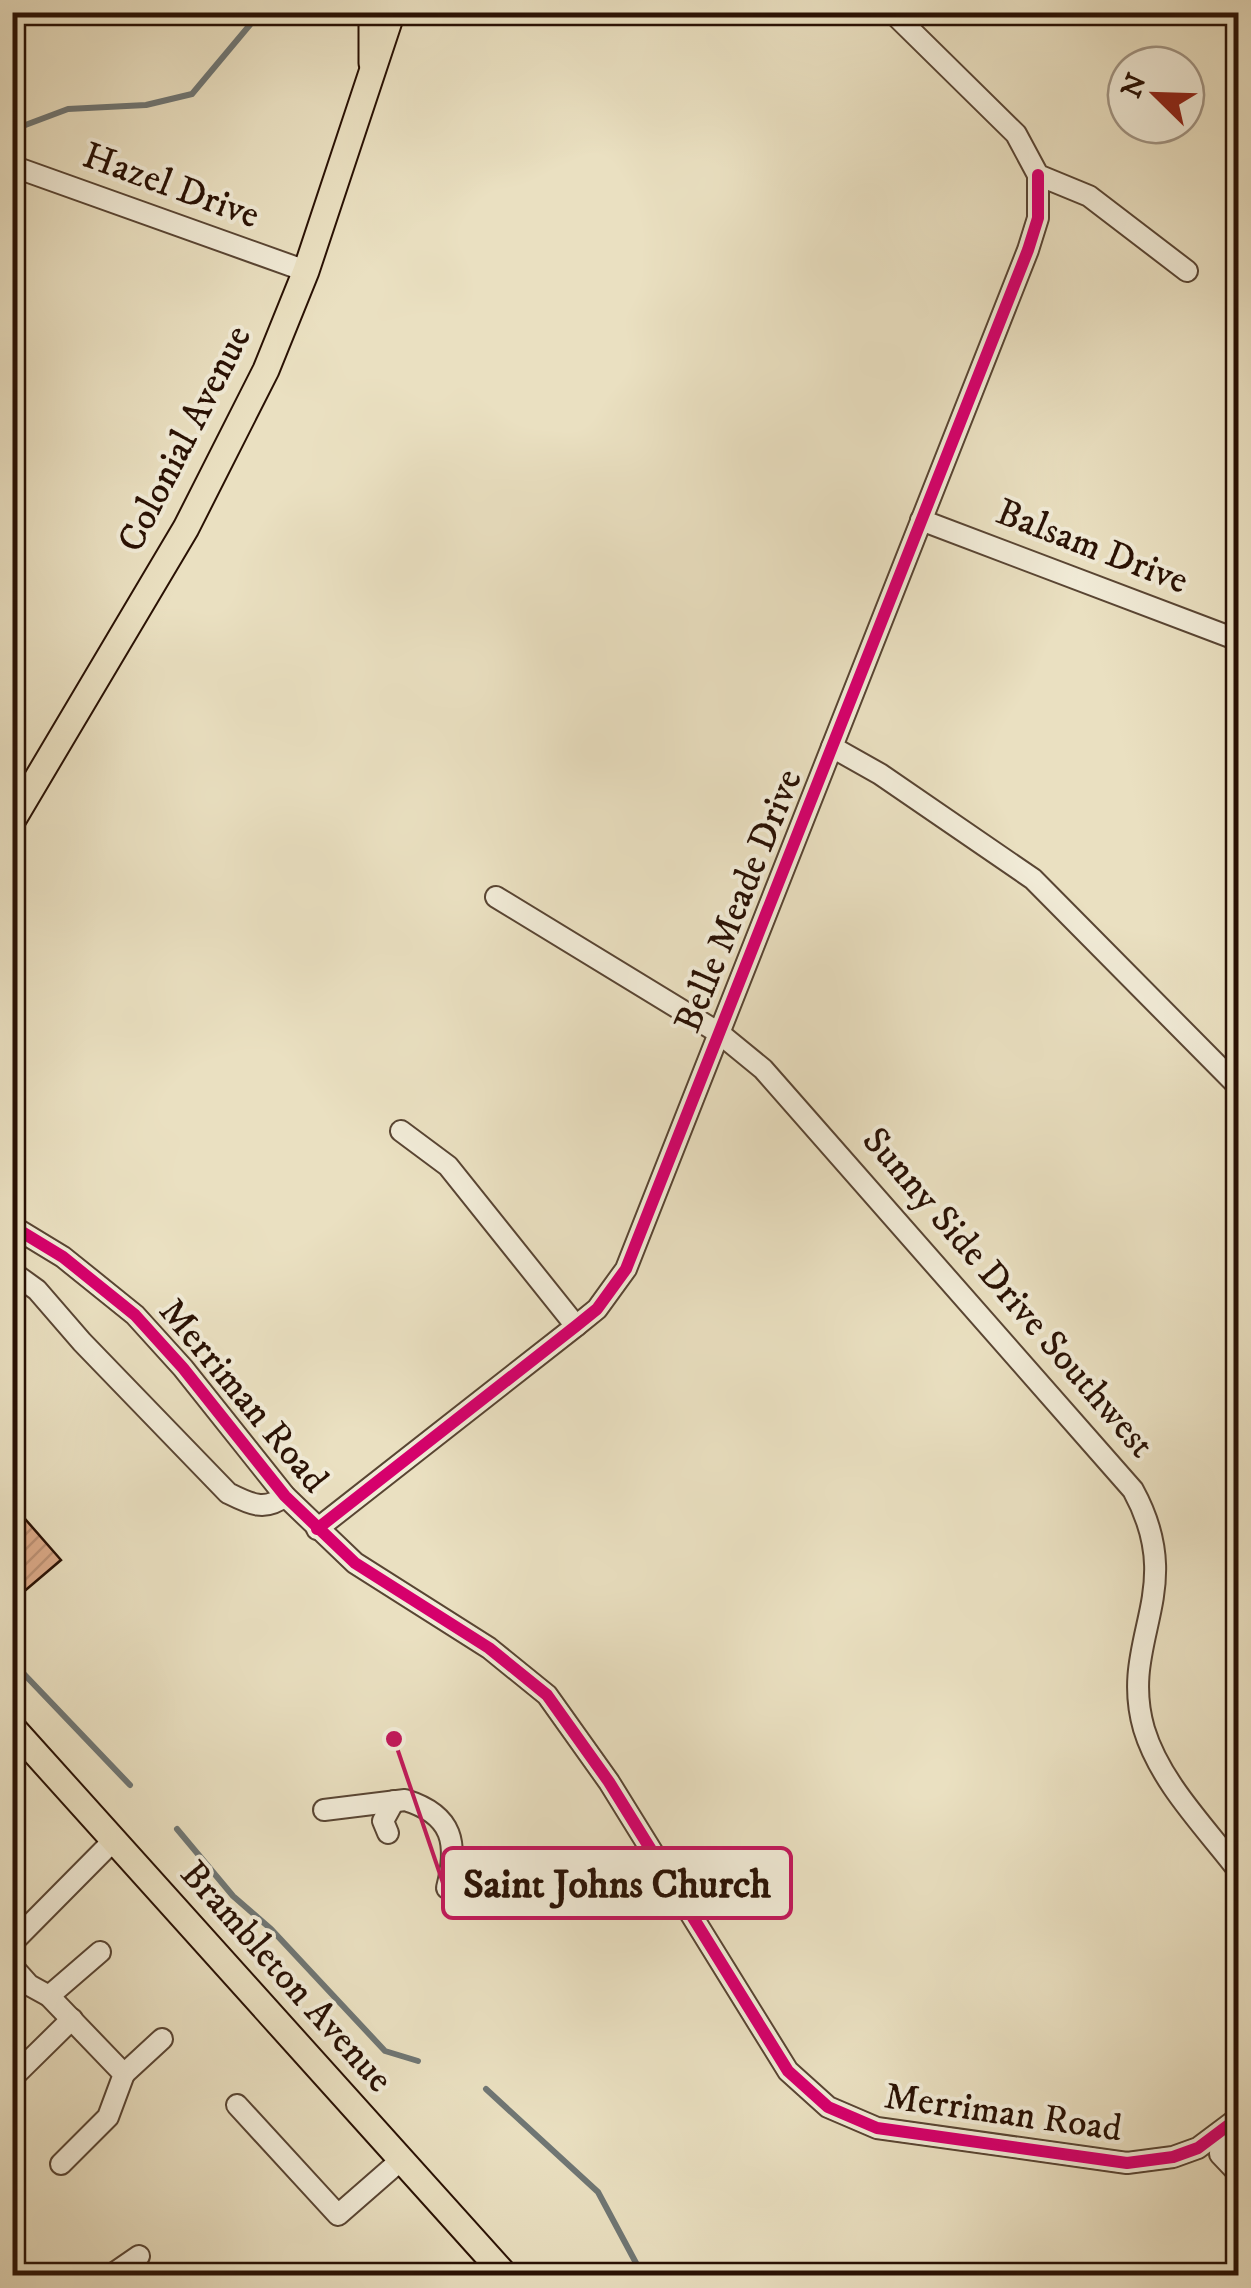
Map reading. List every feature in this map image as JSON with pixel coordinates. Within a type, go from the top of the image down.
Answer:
[{"type":"main road","name":"Colonial Avenue","points":[[372,12],[372,68]]},
{"type":"main road","name":"Colonial Avenue","points":[[12,820],[186,528],[266,370],[306,271],[372,68],[387,38],[392,12]]},
{"type":"main road","name":"Brambleton Avenue","points":[[12,1727],[506,2276]]},
{"type":"street","points":[[892,12],[1016,134],[1038,175],[1089,196],[1186,271]]},
{"type":"street","name":"Hazel Drive","points":[[12,166],[306,271]]},
{"type":"street","name":"Belle Meade Drive","points":[[318,1529],[576,1326],[596,1309],[626,1269],[1028,250],[1040,208],[1038,175]]},
{"type":"street","name":"Balsam Drive","points":[[921,520],[1238,640]]},
{"type":"street","points":[[832,747],[880,774],[1034,879],[1238,1086]]},
{"type":"street","name":"Sunny Side Drive Southwest","points":[[496,896],[719,1033],[763,1069],[1133,1490],[1151,1522],[1157,1565],[1138,1681],[1144,1729],[1167,1778],[1238,1870]]},
{"type":"street","points":[[401,1131],[448,1166],[576,1326]]},
{"type":"street","name":"Merriman Road","points":[[12,1226],[75,1266],[135,1315],[184,1368],[285,1496],[356,1564],[489,1648],[546,1695],[609,1782],[788,2070],[828,2107],[865,2124],[926,2138],[1127,2163],[1173,2157],[1221,2134],[1238,2118]]},
{"type":"street","points":[[12,1272],[37,1290],[228,1493],[252,1505],[273,1506],[285,1496]]},
{"type":"street","points":[[388,1834],[383,1822],[394,1801]]},
{"type":"street","points":[[324,1810],[394,1801],[418,1804],[445,1824],[455,1856],[448,1888]]},
{"type":"street","points":[[12,1943],[113,1841]]},
{"type":"street","points":[[49,1996],[100,1952]]},
{"type":"street","points":[[12,1966],[29,1985],[49,1996],[124,2074]]},
{"type":"street","points":[[12,2078],[72,2020]]},
{"type":"street","points":[[61,2164],[108,2117],[124,2074],[162,2039]]},
{"type":"street","points":[[237,2104],[338,2215],[402,2160]]},
{"type":"street","points":[[1221,2134],[1220,2154],[1238,2173]]},
{"type":"street","points":[[110,2276],[139,2256]]},
{"type":"building","points":[[12,1504],[61,1560],[21,1594],[12,1584]]},
{"type":"waterway","points":[[12,130],[68,109],[146,105],[192,94],[254,20]]},
{"type":"waterway","points":[[12,1645],[22,1672],[130,1785]]},
{"type":"waterway","points":[[177,1829],[233,1896],[271,1929],[385,2051],[418,2061]]},
{"type":"waterway","points":[[486,2089],[598,2192],[643,2276]]},
{"type":"cycle path","points":[[317,1529],[597,1309],[626,1269],[1028,250],[1038,218],[1038,175]]},
{"type":"cycle path","points":[[12,1226],[63,1257],[135,1315],[183,1368],[285,1496],[355,1563],[489,1648],[547,1695],[609,1782],[788,2071],[828,2107],[877,2128],[1127,2163],[1173,2157],[1198,2148],[1238,2118]]},
{"type":"place","name":"Saint Johns Church","points":[[394,1739]]}]
